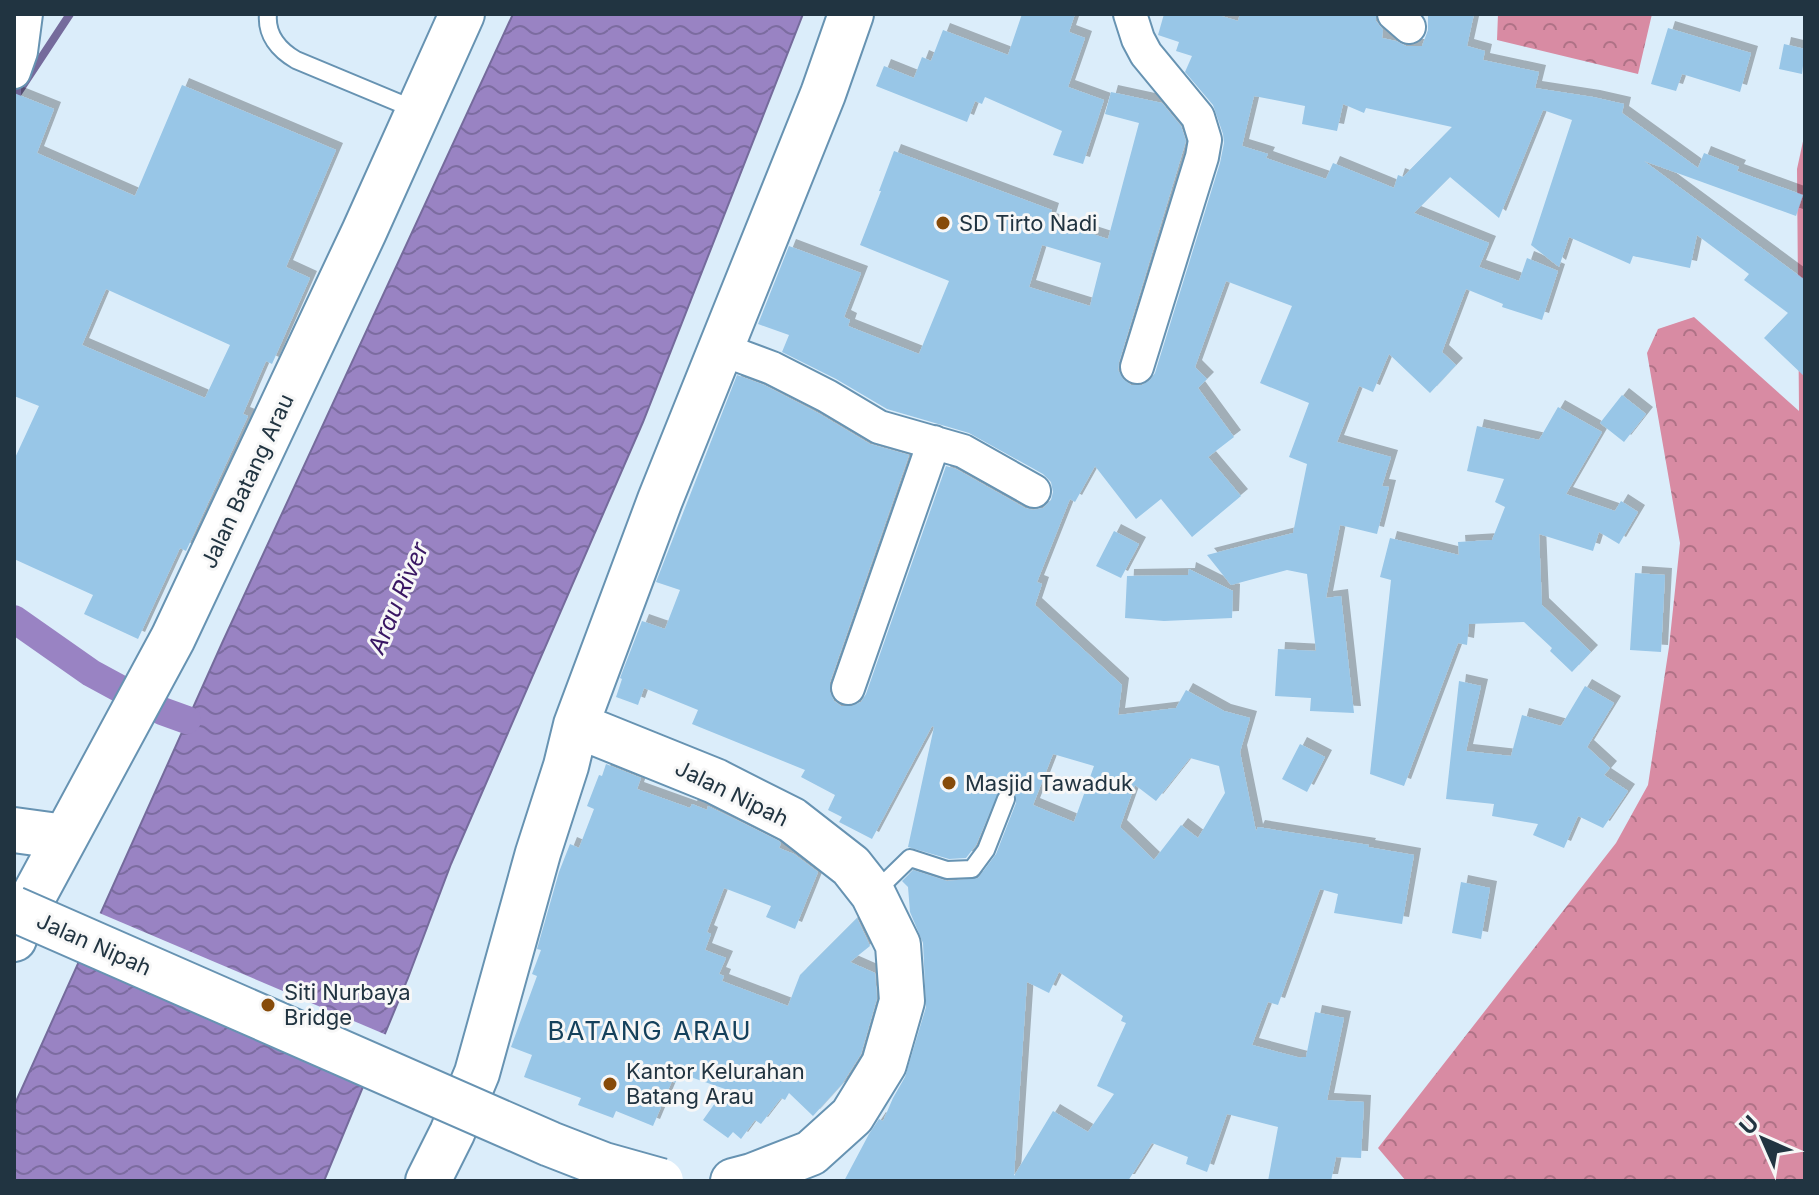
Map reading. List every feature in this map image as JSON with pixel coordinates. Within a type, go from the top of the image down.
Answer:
[{"type":"street","points":[[14,72],[21,52],[26,14]]},
{"type":"street","name":"Jalan Batang Arau","points":[[14,939],[19,923],[173,638],[364,232],[462,14]]},
{"type":"street","points":[[428,1181],[477,1073],[576,725],[660,500],[823,94],[851,14]]},
{"type":"street","points":[[1130,14],[1146,54],[1198,117],[1205,140],[1137,367]]},
{"type":"street","points":[[721,349],[772,368],[879,427],[963,451],[1034,491]]},
{"type":"street","points":[[848,688],[934,442]]},
{"type":"street","name":"Jalan Nipah","points":[[576,725],[715,781],[792,820],[851,866],[873,894],[898,945],[902,1001],[884,1064],[852,1116],[811,1153],[733,1181]]},
{"type":"street","points":[[14,830],[65,837]]},
{"type":"street","name":"Jalan Nipah","points":[[14,909],[550,1144],[604,1165],[661,1181]]},
{"type":"lane","points":[[268,14],[272,35],[282,52],[417,110]]},
{"type":"lane","points":[[873,894],[910,858],[947,870],[972,869],[986,850],[1006,799]]},
{"type":"green space","points":[[1498,14],[1652,14],[1638,74],[1497,40]]},
{"type":"green space","points":[[1805,132],[1805,1181],[1406,1181],[1378,1148],[1616,843],[1648,785],[1669,647],[1680,543],[1647,353],[1658,329],[1694,317],[1799,411],[1797,169]]},
{"type":"water","name":"Arau River","points":[[513,14],[803,14],[643,422],[451,864],[408,978],[324,1181],[14,1181],[14,1106],[223,641]]},
{"type":"pier","name":"Siti Nurbaya Bridge","points":[[97,912],[389,1036],[372,1077],[80,949]]},
{"type":"building","points":[[1022,14],[1075,14],[1069,32],[1085,38],[1068,87],[1104,100],[1083,164],[1053,155],[1062,131],[985,97],[982,104],[975,101],[967,122],[876,86],[884,66],[914,78],[922,57],[931,61],[943,30],[1008,55]]},
{"type":"building","points":[[1164,14],[1215,14],[1238,21],[1240,14],[1376,14],[1376,21],[1383,30],[1382,38],[1406,46],[1422,46],[1428,30],[1428,14],[1474,14],[1467,46],[1485,51],[1483,60],[1539,72],[1535,88],[1624,104],[1622,113],[1698,168],[1704,153],[1739,167],[1737,171],[1803,195],[1796,216],[1644,161],[1805,280],[1805,377],[1764,338],[1788,313],[1744,280],[1749,274],[1697,235],[1690,268],[1633,256],[1630,264],[1569,237],[1559,267],[1531,245],[1572,120],[1543,110],[1499,218],[1450,177],[1414,213],[1489,243],[1479,267],[1519,281],[1527,258],[1558,271],[1542,320],[1502,307],[1503,304],[1466,289],[1442,352],[1456,365],[1430,393],[1389,354],[1373,392],[1359,386],[1337,442],[1391,457],[1382,486],[1389,487],[1377,534],[1340,525],[1326,598],[1341,596],[1354,713],[1310,711],[1311,698],[1275,696],[1278,649],[1316,651],[1307,574],[1287,570],[1231,585],[1207,555],[1293,533],[1307,464],[1289,457],[1309,403],[1260,383],[1292,306],[1226,281],[1195,367],[1207,379],[1198,388],[1234,437],[1208,457],[1241,496],[1192,537],[1161,499],[1136,519],[1095,466],[1075,502],[1070,499],[1037,582],[1042,584],[1035,605],[1122,685],[1118,715],[1176,708],[1186,690],[1224,711],[1250,718],[1240,752],[1256,831],[1258,827],[1414,855],[1402,924],[1334,913],[1338,894],[1320,889],[1278,1005],[1268,1002],[1252,1045],[1306,1057],[1315,1012],[1344,1018],[1327,1100],[1364,1102],[1361,1158],[1336,1157],[1331,1181],[1268,1181],[1278,1127],[1227,1114],[1207,1172],[1186,1164],[1188,1157],[1152,1143],[1128,1181],[844,1181],[869,1134],[879,1119],[883,1121],[905,1077],[926,1007],[923,943],[910,912],[908,887],[902,881],[913,870],[947,881],[978,878],[996,854],[1016,803],[1015,793],[1005,788],[999,791],[976,845],[966,858],[949,859],[908,847],[932,726],[872,839],[839,822],[842,817],[828,810],[835,795],[801,777],[805,770],[692,724],[698,710],[644,688],[638,705],[616,697],[620,678],[642,621],[665,629],[680,590],[656,582],[737,375],[764,385],[818,413],[870,444],[909,455],[830,682],[834,701],[841,706],[861,702],[866,694],[946,466],[1025,508],[1043,508],[1051,500],[1051,482],[1043,474],[969,433],[887,409],[782,352],[789,335],[758,324],[789,246],[861,273],[844,317],[850,320],[848,326],[919,354],[949,281],[860,245],[894,151],[1052,210],[1049,220],[1108,239],[1139,123],[1105,114],[1111,92],[1162,103],[1181,126],[1186,141],[1119,362],[1118,370],[1131,385],[1142,385],[1150,380],[1155,373],[1224,143],[1213,105],[1185,72],[1192,56],[1176,51],[1179,42],[1158,35]],"holes":[[[1254,96],[1305,106],[1302,124],[1337,131],[1343,104],[1364,113],[1366,108],[1452,127],[1403,177],[1398,175],[1394,188],[1333,163],[1326,179],[1242,146]],[[1042,245],[1101,263],[1090,306],[1029,287]],[[1053,754],[1094,766],[1074,822],[1033,805]],[[1190,758],[1219,766],[1225,793],[1198,838],[1181,825],[1154,860],[1120,827],[1135,785],[1156,801]],[[1059,972],[1123,1016],[1121,1021],[1126,1023],[1097,1086],[1114,1094],[1088,1132],[1053,1111],[1014,1176],[1027,982],[1049,993]]]},
{"type":"building","points":[[1668,28],[1751,53],[1740,92],[1682,74],[1676,91],[1651,84]]},
{"type":"building","points":[[1784,44],[1805,49],[1802,74],[1779,69]]},
{"type":"building","points":[[182,85],[336,150],[286,267],[310,278],[272,364],[266,361],[243,414],[248,416],[186,551],[180,548],[138,639],[84,614],[93,595],[14,559],[14,460],[39,406],[14,396],[14,93],[54,109],[37,153],[135,196]],"holes":[[[106,289],[230,345],[205,398],[82,345]]]},
{"type":"building","points":[[1622,395],[1646,414],[1624,442],[1600,423]]},
{"type":"building","points":[[1558,407],[1602,432],[1566,494],[1615,511],[1621,501],[1638,512],[1619,544],[1599,532],[1593,551],[1539,534],[1542,605],[1591,652],[1572,672],[1524,622],[1469,624],[1467,645],[1458,643],[1404,786],[1370,774],[1391,580],[1380,577],[1390,538],[1459,555],[1458,542],[1492,540],[1505,507],[1495,502],[1504,479],[1467,471],[1477,426],[1539,440]]},
{"type":"building","points":[[1114,531],[1139,544],[1121,578],[1096,566]]},
{"type":"building","points":[[1189,569],[1233,591],[1232,618],[1164,621],[1125,618],[1127,576],[1188,575]]},
{"type":"building","points":[[1635,573],[1665,575],[1661,652],[1630,650]]},
{"type":"building","points":[[1459,681],[1481,686],[1466,751],[1511,756],[1522,715],[1561,726],[1585,686],[1614,703],[1587,747],[1610,768],[1604,775],[1628,791],[1603,828],[1578,816],[1564,848],[1533,835],[1538,824],[1492,816],[1494,804],[1446,799]]},
{"type":"building","points":[[1300,744],[1325,757],[1307,792],[1282,779]]},
{"type":"building","points":[[606,764],[641,778],[637,789],[690,808],[692,804],[707,810],[708,806],[779,841],[779,848],[794,854],[818,872],[795,929],[766,917],[771,906],[724,888],[707,932],[711,934],[705,950],[726,958],[719,974],[724,976],[722,981],[788,1006],[800,975],[857,918],[870,946],[850,962],[875,973],[877,998],[861,1054],[842,1084],[813,1116],[789,1093],[785,1100],[781,1098],[761,1124],[755,1120],[741,1139],[733,1132],[728,1138],[703,1120],[725,1089],[679,1073],[675,1083],[672,1081],[653,1126],[616,1111],[613,1118],[578,1105],[581,1098],[524,1077],[532,1055],[511,1047],[537,976],[532,974],[541,950],[537,949],[559,872],[570,844],[579,848],[594,809],[587,806]]},
{"type":"building","points":[[1461,882],[1490,888],[1481,939],[1452,933]]},
{"type":"waterway","points":[[14,99],[70,14]]},
{"type":"waterway","points":[[14,619],[91,673],[126,692]]},
{"type":"waterway","points":[[162,711],[187,720]]},
{"type":"place","name":"SD Tirto Nadi","points":[[943,223]]},
{"type":"place","name":"Masjid Tawaduk","points":[[949,783]]},
{"type":"place","name":"Siti Nurbaya Bridge","points":[[268,1005]]},
{"type":"place","name":"Kantor Kelurahan Batang Arau","points":[[610,1084]]},
{"type":"district","name":"BATANG ARAU","points":[[650,1030]]}]
